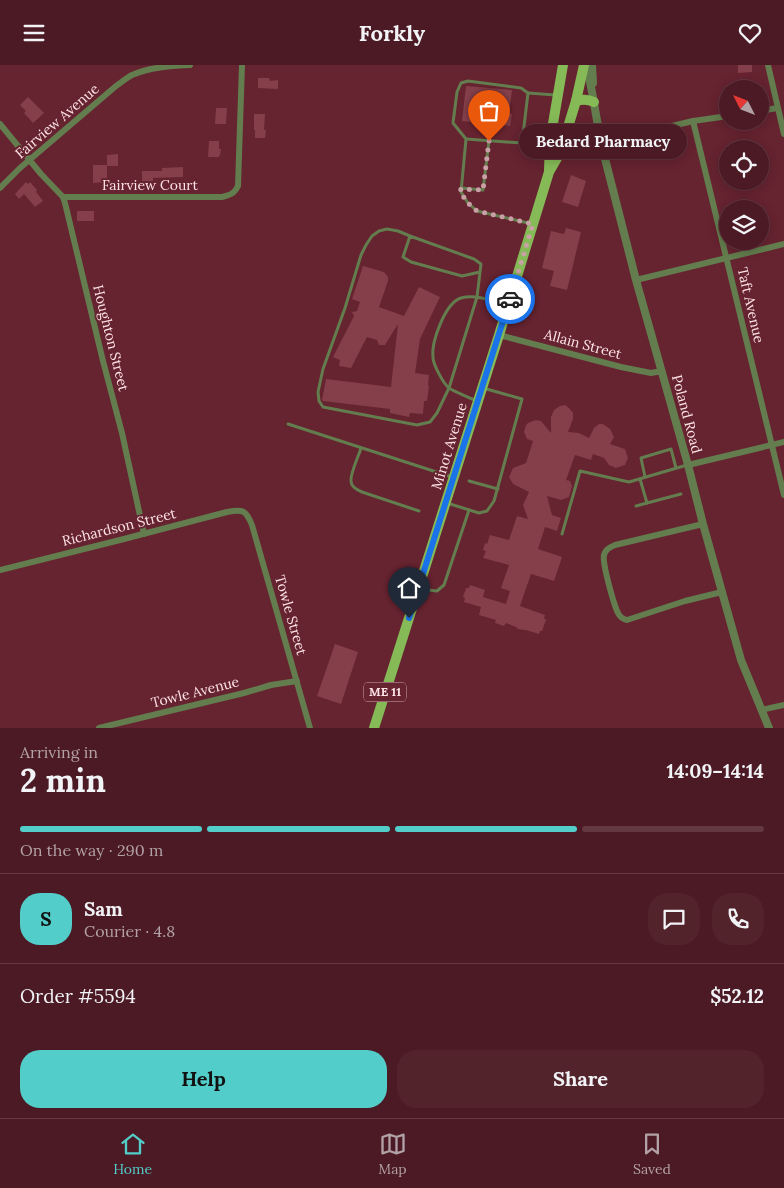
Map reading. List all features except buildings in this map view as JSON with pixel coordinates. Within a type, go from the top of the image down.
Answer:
[{"type":"main road","name":"Minot Avenue","points":[[549,172],[550,141],[564,65]]},
{"type":"main road","name":"Minot Avenue","points":[[374,728],[549,172],[560,153],[576,101],[584,65]]},
{"type":"main road","points":[[576,101],[589,99],[594,102]]},
{"type":"street","name":"Fairview Avenue","points":[[0,187],[130,76],[157,68],[190,65]]},
{"type":"street","name":"Fairview Court","points":[[62,197],[222,197],[231,195],[238,186],[239,176],[242,65]]},
{"type":"street","name":"Poland Road","points":[[584,65],[594,102],[601,143],[636,280],[688,465],[702,524],[741,660],[769,728]]},
{"type":"street","name":"Poland Road","points":[[592,65],[594,102]]},
{"type":"street","points":[[768,65],[784,134]]},
{"type":"street","points":[[769,109],[777,108]]},
{"type":"street","points":[[601,143],[693,121],[719,117]]},
{"type":"street","name":"Taft Avenue","points":[[693,121],[784,495]]},
{"type":"street","name":"Houghton Street","points":[[0,124],[62,197],[122,433],[144,533]]},
{"type":"street","points":[[636,280],[784,244]]},
{"type":"street","name":"Allain Street","points":[[499,335],[621,367],[652,373],[662,371]]},
{"type":"street","points":[[688,465],[784,442]]},
{"type":"street","name":"Richardson Street","points":[[0,570],[227,511],[244,511]]},
{"type":"street","name":"Towle Street","points":[[244,511],[252,525],[310,728]]},
{"type":"street","points":[[702,524],[610,547],[605,553],[604,561],[612,592],[622,619],[627,620],[685,601],[722,592]]},
{"type":"street","name":"Towle Avenue","points":[[99,728],[271,685],[297,681]]},
{"type":"street","points":[[761,710],[784,705]]},
{"type":"lane","points":[[533,224],[477,211],[460,192],[466,139],[453,123],[457,92],[461,83],[468,81],[522,88],[528,93],[559,95]]},
{"type":"lane","points":[[466,139],[522,143],[528,93]]},
{"type":"lane","points":[[461,189],[483,190],[489,141]]},
{"type":"lane","points":[[387,229],[398,231],[474,259],[481,264],[480,272],[478,297],[449,388],[437,413],[430,422],[417,425],[323,407],[319,401],[318,392],[324,369],[353,285],[361,255],[372,235],[387,229]]},
{"type":"lane","points":[[410,237],[403,257],[411,262],[462,276],[480,272]]},
{"type":"lane","points":[[478,401],[449,388],[435,367],[434,345],[440,322],[449,307],[460,298],[478,297],[508,305]]},
{"type":"lane","points":[[446,502],[479,513],[487,511],[494,501],[498,489],[522,399],[482,387]]},
{"type":"lane","points":[[288,424],[454,477]]},
{"type":"lane","points":[[361,448],[350,482],[356,490],[419,511]]},
{"type":"lane","points":[[645,477],[641,458],[671,449],[676,468]]},
{"type":"lane","points":[[562,534],[580,471],[629,482],[688,465]]},
{"type":"lane","points":[[640,479],[647,503]]},
{"type":"lane","points":[[469,481],[498,489]]},
{"type":"lane","points":[[636,506],[681,494]]},
{"type":"lane","points":[[419,589],[436,591],[444,585],[469,509]]},
{"type":"way so far","points":[[489,141],[483,190],[461,189],[460,192],[477,211],[533,224],[510,299]]},
{"type":"place","name":"Bedard Pharmacy","points":[[489,141]]},
{"type":"route","points":[[409,618],[510,299]]}]
